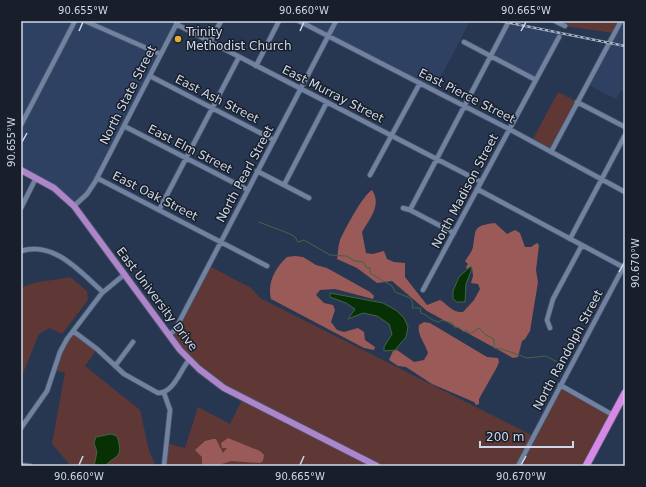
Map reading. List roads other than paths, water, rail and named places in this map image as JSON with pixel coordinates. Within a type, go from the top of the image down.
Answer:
[{"type":"highway","points":[[586,466],[625,393]]},
{"type":"main road","name":"East University Drive","points":[[21,170],[59,192],[74,206],[189,360],[224,388],[377,466]]},
{"type":"street","points":[[21,125],[75,21]]},
{"type":"street","points":[[85,21],[160,54]]},
{"type":"street","points":[[210,42],[221,21]]},
{"type":"street","points":[[256,66],[279,21]]},
{"type":"street","name":"East Pierce Street","points":[[299,21],[509,129],[625,192]]},
{"type":"street","name":"North Pearl Street","points":[[169,335],[175,330],[336,21]]},
{"type":"street","points":[[410,210],[510,21]]},
{"type":"street","points":[[555,21],[564,28],[568,21]]},
{"type":"street","points":[[551,152],[621,21]]},
{"type":"street","name":"North State Street","points":[[74,206],[87,194],[97,178],[177,23]]},
{"type":"street","name":"East Murray Street","points":[[177,23],[210,42],[481,182]]},
{"type":"street","name":"North Madison Street","points":[[423,290],[559,37]]},
{"type":"street","points":[[464,42],[536,80]]},
{"type":"street","points":[[159,210],[239,57]]},
{"type":"street","name":"East Ash Street","points":[[150,76],[274,140]]},
{"type":"street","points":[[370,175],[420,83]]},
{"type":"street","points":[[284,185],[327,102]]},
{"type":"street","points":[[577,102],[625,127]]},
{"type":"street","name":"East Elm Street","points":[[124,126],[248,190]]},
{"type":"street","points":[[570,239],[625,136]]},
{"type":"street","points":[[257,171],[309,198]]},
{"type":"street","points":[[21,208],[36,178]]},
{"type":"street","name":"East Oak Street","points":[[97,178],[267,266]]},
{"type":"street","points":[[477,189],[570,239],[624,265]]},
{"type":"street","points":[[403,208],[410,210],[454,233]]},
{"type":"street","points":[[550,328],[547,320],[553,299],[582,245]]},
{"type":"street","points":[[21,252],[37,249],[57,254],[103,292]]},
{"type":"street","name":"North Randolph Street","points":[[518,466],[624,265]]},
{"type":"street","points":[[21,428],[47,391],[60,352],[74,331],[103,292],[125,274]]},
{"type":"street","points":[[74,331],[97,349],[128,377],[153,392],[164,393],[170,389],[189,360]]},
{"type":"street","points":[[115,366],[133,342]]},
{"type":"street","points":[[560,385],[613,415]]},
{"type":"street","points":[[164,393],[170,410],[164,466]]},
{"type":"street","points":[[21,465],[30,466]]},
{"type":"waterway","points":[[259,222],[290,234],[295,237],[298,242],[304,240],[330,255],[346,256],[355,261],[363,262],[367,268],[370,268],[370,273],[392,286],[395,292],[410,298],[413,303],[412,308],[420,308],[421,313],[434,320],[439,322],[442,320],[452,323],[455,328],[458,327],[464,332],[466,330],[470,334],[479,328],[486,335],[494,339],[494,348],[502,349],[527,358],[546,356],[557,362],[563,371]]},
{"type":"railway","points":[[501,21],[625,46]]},
{"type":"place","name":"Trinity Methodist Church","points":[[178,39]]}]
